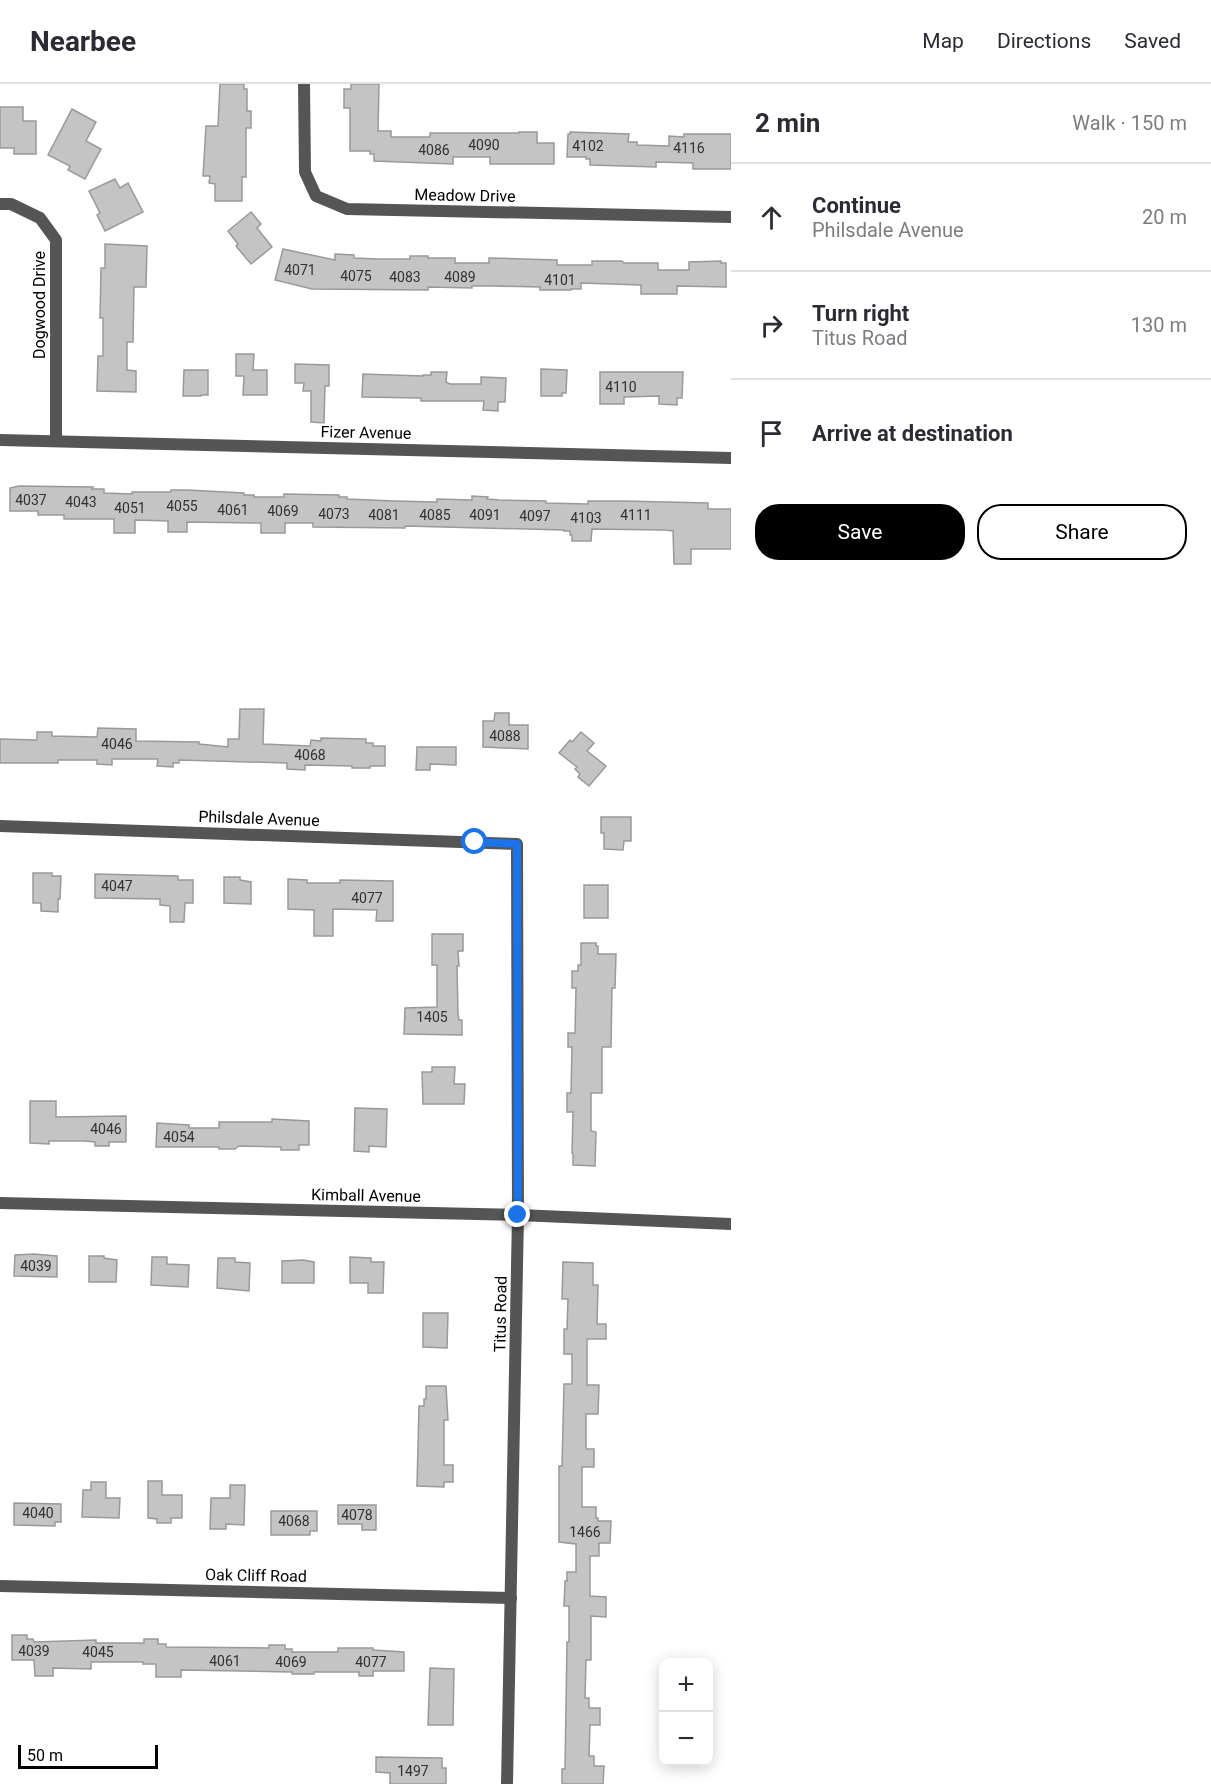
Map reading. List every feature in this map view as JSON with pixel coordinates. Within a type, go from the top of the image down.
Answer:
[{"type":"street","name":"Meadow Drive","points":[[304,84],[305,172],[316,196],[347,209],[731,218]]},
{"type":"street","name":"Dogwood Drive","points":[[0,204],[10,204],[40,218],[56,240],[56,441]]},
{"type":"street","name":"Fizer Avenue","points":[[0,440],[731,458]]},
{"type":"street","name":"Philsdale Avenue","points":[[0,826],[517,844]]},
{"type":"street","name":"Titus Road","points":[[507,1784],[518,1215],[517,844]]},
{"type":"street","name":"Kimball Avenue","points":[[0,1203],[518,1215],[731,1224]]},
{"type":"street","name":"Oak Cliff Road","points":[[0,1586],[511,1598]]},
{"type":"building","points":[[220,84],[244,84],[244,89],[247,89],[247,111],[251,111],[251,128],[246,128],[246,177],[242,177],[242,201],[215,201],[215,184],[209,183],[210,176],[203,176],[206,126],[218,126]]},
{"type":"building","points":[[351,84],[379,84],[378,131],[391,131],[391,137],[430,137],[430,133],[537,132],[537,143],[554,143],[554,164],[490,164],[490,157],[453,157],[453,164],[374,161],[374,154],[370,154],[370,151],[350,151],[350,108],[344,108],[344,89],[351,89]]},
{"type":"building","points":[[0,107],[23,107],[23,121],[36,121],[36,154],[14,154],[14,148],[0,148]]},
{"type":"building","points":[[72,109],[96,122],[86,141],[101,149],[85,179],[68,170],[70,166],[48,155]]},
{"type":"building","points":[[570,132],[629,134],[628,142],[637,142],[637,145],[669,146],[669,136],[731,134],[731,169],[693,169],[693,163],[656,162],[656,167],[590,165],[590,159],[586,157],[567,157]]},
{"type":"building","points":[[115,179],[120,188],[128,183],[143,212],[105,231],[97,215],[100,213],[89,191]]},
{"type":"building","points":[[251,212],[261,224],[257,228],[272,247],[251,264],[236,246],[238,244],[228,231]]},
{"type":"building","points":[[105,244],[147,246],[146,287],[134,287],[133,342],[127,342],[127,370],[136,371],[136,392],[97,391],[98,356],[103,356],[103,318],[100,318],[101,268],[105,268]]},
{"type":"building","points":[[283,249],[335,260],[335,254],[378,259],[410,259],[410,256],[455,258],[455,263],[489,263],[489,258],[557,260],[557,265],[592,265],[592,261],[622,261],[624,263],[658,263],[658,270],[689,270],[689,262],[721,261],[721,263],[726,263],[726,287],[677,286],[677,294],[641,294],[641,285],[581,283],[581,289],[571,290],[492,286],[428,287],[428,290],[312,289],[275,280]]},
{"type":"building","points":[[236,354],[254,354],[253,370],[267,370],[267,395],[243,395],[244,376],[236,376]]},
{"type":"building","points":[[295,364],[329,365],[329,386],[325,386],[324,423],[311,422],[311,391],[303,391],[304,383],[295,383]]},
{"type":"building","points":[[541,369],[567,370],[566,393],[562,393],[562,396],[541,396]]},
{"type":"building","points":[[184,370],[208,370],[208,395],[183,396]]},
{"type":"building","points":[[431,372],[447,372],[446,382],[450,384],[481,384],[481,377],[506,378],[505,402],[498,402],[498,411],[483,410],[484,401],[421,401],[421,398],[362,397],[363,374],[423,376],[431,375]]},
{"type":"building","points":[[600,372],[683,372],[682,398],[677,398],[677,405],[659,404],[659,396],[624,397],[624,404],[600,404]]},
{"type":"building","points":[[19,486],[93,487],[92,489],[104,489],[104,493],[132,494],[132,492],[187,490],[244,493],[244,495],[254,495],[254,497],[284,497],[284,494],[339,495],[347,499],[394,501],[472,500],[472,496],[499,500],[546,501],[546,503],[588,504],[588,501],[624,501],[708,503],[708,509],[731,509],[731,549],[691,549],[691,564],[674,564],[673,531],[665,530],[592,529],[591,541],[572,541],[570,531],[564,530],[405,526],[405,528],[313,527],[313,523],[285,523],[285,533],[261,533],[261,523],[187,522],[187,532],[168,532],[168,521],[135,520],[135,533],[114,533],[114,519],[64,519],[64,515],[38,515],[38,511],[10,511],[10,488]]},
{"type":"building","points":[[240,709],[264,709],[263,744],[310,746],[311,740],[321,741],[321,738],[366,739],[366,743],[373,743],[373,746],[385,746],[385,766],[352,768],[352,766],[305,765],[305,770],[287,769],[287,763],[179,760],[179,763],[173,763],[173,767],[157,766],[158,759],[112,759],[112,765],[97,764],[97,760],[0,763],[0,739],[37,740],[37,732],[52,732],[52,736],[97,737],[98,728],[136,729],[136,741],[199,742],[199,744],[228,747],[228,739],[239,739]]},
{"type":"building","points":[[495,713],[509,713],[509,725],[528,725],[528,749],[483,747],[483,721],[494,721]]},
{"type":"building","points":[[581,732],[594,743],[587,751],[606,766],[589,786],[578,777],[580,774],[575,769],[577,767],[559,753],[570,740],[572,742]]},
{"type":"building","points":[[417,747],[456,747],[456,765],[430,764],[430,770],[416,770]]},
{"type":"building","points":[[601,817],[631,817],[631,841],[624,841],[623,850],[604,849]]},
{"type":"building","points":[[33,873],[52,873],[52,876],[61,876],[58,912],[41,911],[41,903],[33,903]]},
{"type":"building","points":[[95,874],[178,876],[178,880],[193,880],[193,903],[185,903],[184,922],[170,922],[170,906],[160,905],[160,899],[95,898]]},
{"type":"building","points":[[224,877],[240,877],[240,880],[251,882],[251,904],[224,903]]},
{"type":"building","points":[[288,879],[307,880],[307,883],[340,883],[340,880],[393,881],[393,921],[376,921],[377,910],[333,909],[333,936],[314,936],[314,910],[288,909]]},
{"type":"building","points":[[584,885],[608,885],[608,918],[584,918]]},
{"type":"building","points":[[432,934],[463,934],[463,951],[458,951],[459,966],[457,966],[458,1014],[459,1020],[462,1020],[462,1035],[404,1034],[405,1008],[437,1007],[437,965],[432,965]]},
{"type":"building","points":[[581,943],[596,943],[598,954],[616,954],[615,988],[612,988],[611,1047],[602,1047],[602,1093],[591,1093],[591,1131],[596,1132],[595,1166],[573,1165],[573,1112],[567,1112],[567,1093],[571,1093],[572,1047],[568,1047],[568,1033],[575,1033],[576,988],[572,988],[572,971],[578,971],[578,965],[581,965]]},
{"type":"building","points":[[432,1067],[455,1067],[454,1084],[465,1084],[464,1104],[423,1104],[422,1072],[432,1072]]},
{"type":"building","points":[[30,1101],[56,1101],[56,1117],[126,1116],[126,1142],[109,1142],[109,1146],[95,1146],[95,1142],[85,1141],[30,1143]]},
{"type":"building","points":[[355,1108],[387,1109],[386,1147],[369,1146],[369,1152],[354,1151]]},
{"type":"building","points":[[272,1119],[309,1121],[309,1145],[299,1145],[299,1150],[239,1146],[235,1149],[156,1147],[157,1123],[189,1125],[189,1128],[219,1128],[219,1122],[272,1122]]},
{"type":"building","points":[[15,1255],[57,1256],[57,1277],[14,1276]]},
{"type":"building","points":[[89,1256],[104,1256],[104,1258],[117,1260],[116,1282],[89,1282]]},
{"type":"building","points":[[152,1257],[167,1257],[167,1264],[189,1265],[188,1287],[151,1285]]},
{"type":"building","points":[[350,1257],[371,1258],[371,1262],[384,1262],[383,1293],[368,1293],[368,1283],[350,1283]]},
{"type":"building","points":[[218,1258],[235,1258],[235,1262],[250,1263],[249,1291],[217,1288]]},
{"type":"building","points":[[282,1261],[314,1262],[314,1283],[282,1283]]},
{"type":"building","points":[[563,1262],[593,1263],[593,1285],[598,1285],[597,1324],[606,1324],[606,1339],[587,1339],[587,1385],[599,1385],[598,1414],[586,1414],[586,1447],[594,1449],[594,1467],[582,1467],[582,1507],[596,1507],[598,1521],[611,1521],[610,1543],[599,1543],[599,1556],[590,1556],[590,1596],[606,1597],[606,1617],[591,1616],[591,1660],[586,1660],[585,1698],[589,1698],[589,1708],[600,1708],[600,1725],[590,1725],[589,1756],[594,1756],[594,1766],[604,1766],[603,1784],[562,1784],[562,1769],[565,1769],[567,1642],[569,1642],[569,1606],[564,1606],[565,1581],[567,1581],[567,1572],[576,1572],[576,1544],[559,1542],[559,1466],[562,1466],[564,1384],[572,1384],[572,1354],[564,1354],[564,1329],[567,1329],[568,1299],[562,1299]]},
{"type":"building","points":[[423,1313],[448,1313],[447,1348],[423,1347]]},
{"type":"building","points":[[426,1386],[446,1386],[448,1420],[444,1420],[444,1465],[453,1465],[453,1482],[444,1482],[444,1487],[417,1486],[419,1406],[424,1406]]},
{"type":"building","points":[[148,1481],[162,1481],[162,1495],[182,1495],[182,1518],[171,1518],[171,1523],[157,1523],[157,1519],[148,1518]]},
{"type":"building","points":[[91,1482],[106,1482],[106,1498],[120,1498],[119,1518],[82,1517],[83,1490],[91,1490]]},
{"type":"building","points":[[230,1485],[245,1485],[244,1525],[226,1524],[226,1529],[210,1529],[211,1498],[230,1498]]},
{"type":"building","points":[[14,1503],[61,1504],[61,1522],[55,1522],[55,1526],[14,1525]]},
{"type":"building","points":[[338,1505],[376,1505],[376,1530],[362,1530],[362,1524],[338,1524]]},
{"type":"building","points":[[271,1511],[317,1511],[317,1531],[310,1531],[310,1535],[271,1535]]},
{"type":"building","points":[[12,1635],[27,1635],[27,1639],[33,1639],[34,1642],[96,1640],[96,1643],[144,1643],[144,1639],[158,1639],[158,1644],[166,1644],[166,1647],[269,1648],[269,1645],[285,1645],[285,1649],[292,1649],[292,1652],[338,1652],[338,1648],[373,1648],[373,1650],[404,1652],[404,1671],[373,1671],[373,1676],[359,1676],[359,1672],[292,1674],[292,1672],[181,1670],[181,1677],[156,1677],[156,1664],[91,1662],[91,1669],[53,1668],[53,1676],[35,1676],[34,1660],[12,1660]]},
{"type":"building","points":[[430,1668],[454,1669],[453,1725],[428,1725]]},
{"type":"building","points":[[376,1757],[442,1758],[442,1768],[446,1768],[446,1784],[390,1784],[390,1773],[376,1772]]},
{"type":"route","points":[[475,842],[517,844],[518,1215]]}]
